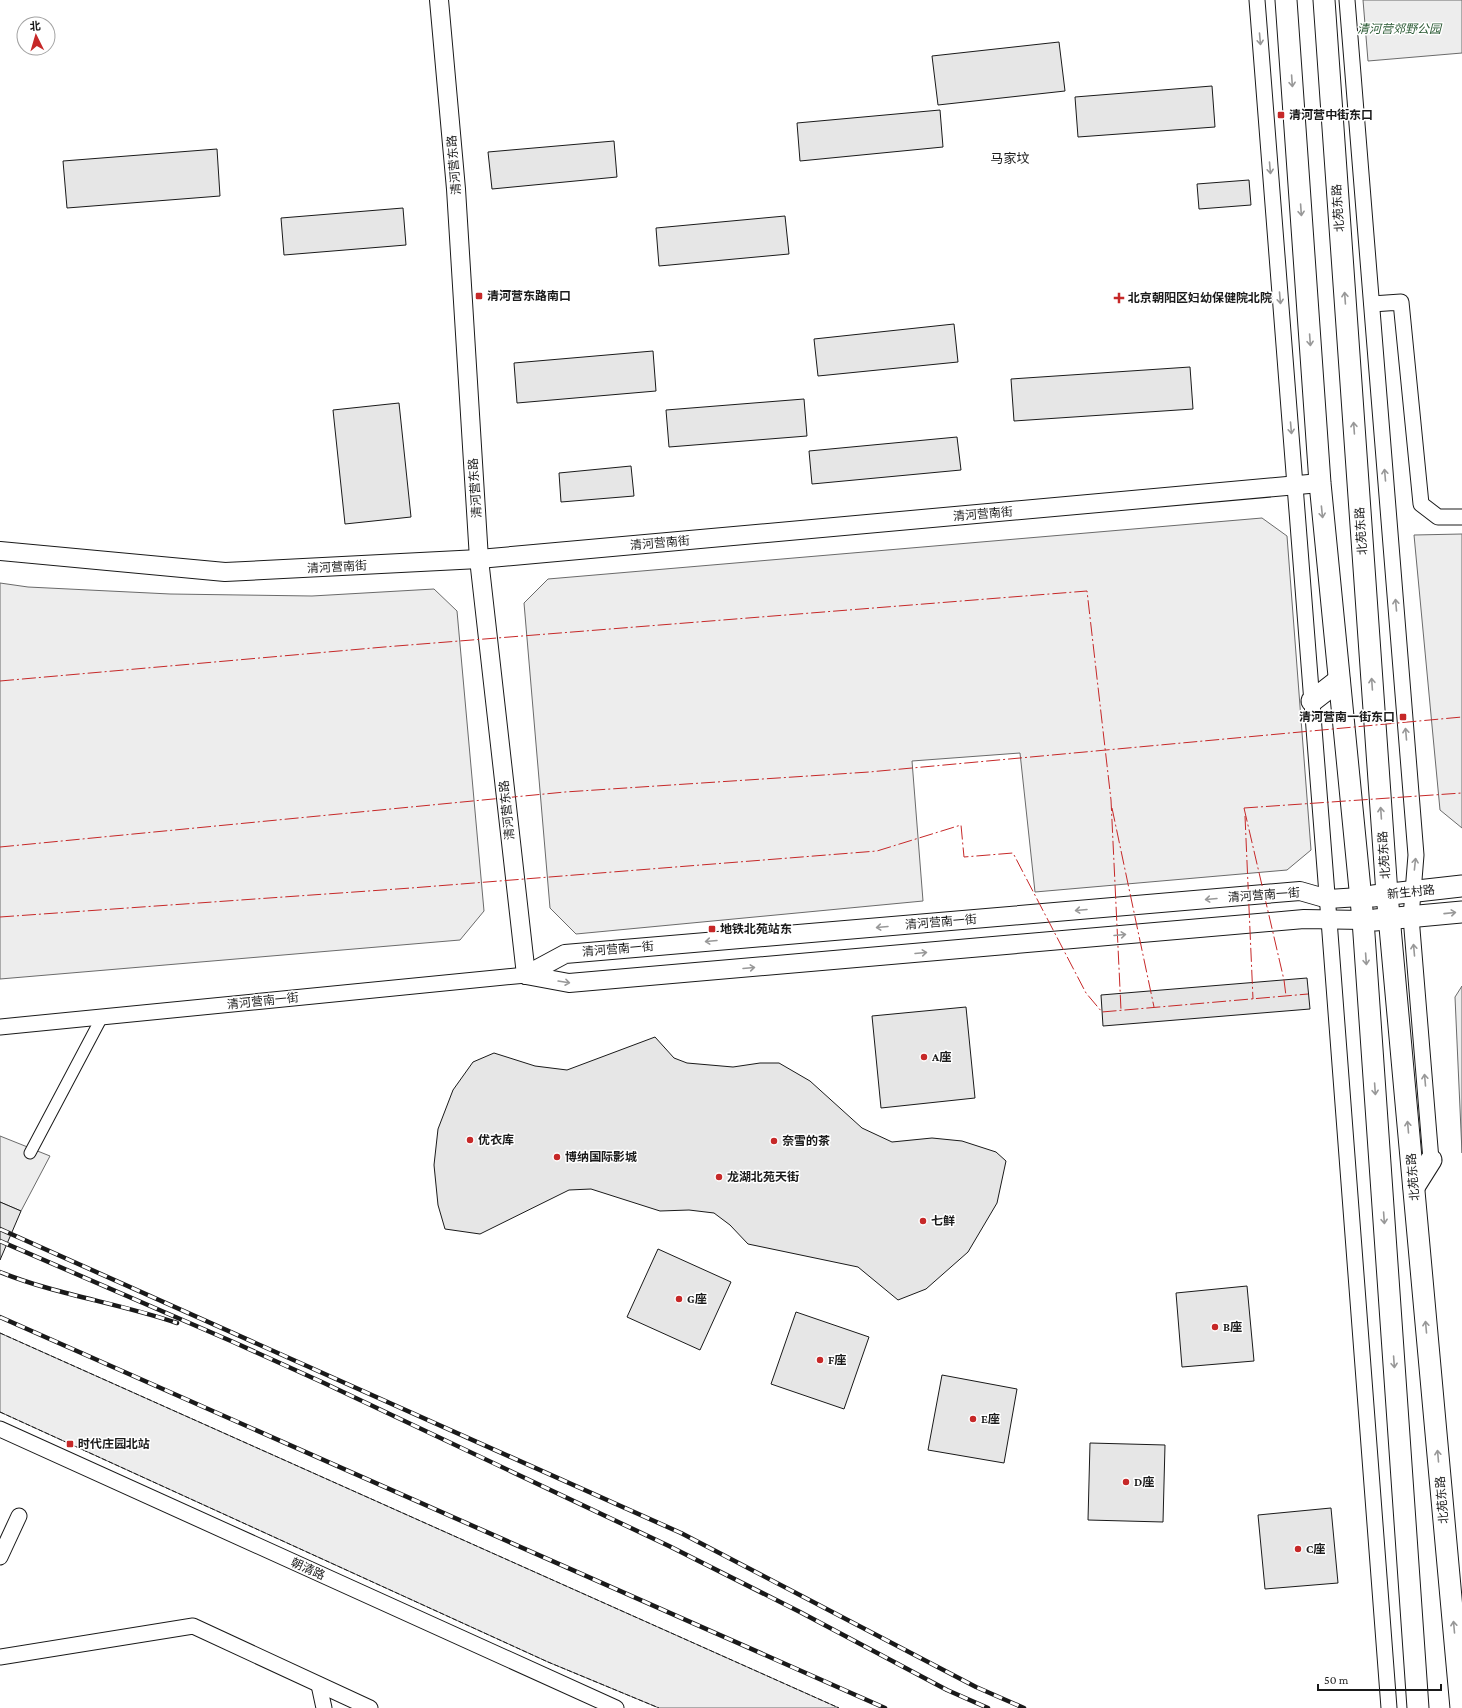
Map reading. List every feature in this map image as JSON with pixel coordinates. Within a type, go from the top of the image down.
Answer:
[{"type":"main road","points":[[1286,0],[1320,483],[1363,920],[1418,1708]]},
{"type":"main road","name":"北苑东路","points":[[1324,0],[1389,919],[1461,1708]]},
{"type":"main road","points":[[1312,701],[1339,680]]},
{"type":"main road","name":"新生村路","points":[[1360,897],[1462,886]]},
{"type":"main road","name":"新生村路","points":[[1363,920],[1462,912]]},
{"type":"main road","points":[[1414,1187],[1431,1160]]},
{"type":"street","name":"清河营东路","points":[[439,0],[456,189],[479,559],[526,975]]},
{"type":"street","points":[[1257,0],[1328,899],[1389,1708]]},
{"type":"street","points":[[1347,0],[1416,855],[1411,917],[1431,1160]]},
{"type":"street","points":[[1372,304],[1401,302],[1421,504],[1438,517],[1462,517]]},
{"type":"street","name":"清河营南街","points":[[0,551],[225,572],[479,559],[1320,483]]},
{"type":"street","name":"清河营南一街","points":[[526,975],[565,954],[1300,891],[1328,899],[1360,897]]},
{"type":"street","name":"清河营南一街","points":[[0,1027],[526,975],[569,983],[1304,919],[1363,920]]},
{"type":"street","points":[[30,1153],[102,1016]]},
{"type":"street","name":"朝清路","points":[[0,1429],[616,1708]]},
{"type":"street","points":[[0,1557],[19,1516]]},
{"type":"street","points":[[0,1657],[193,1626],[370,1708]]},
{"type":"street","points":[[319,1685],[324,1708]]},
{"type":"shaded area","name":"清河营郊野公园","points":[[1363,0],[1462,0],[1462,53],[1368,61]]},
{"type":"shaded area","points":[[1262,518],[1287,536],[1311,850],[1287,870],[1035,892],[1020,753],[912,761],[923,901],[576,934],[550,908],[524,603],[548,579]]},
{"type":"shaded area","points":[[1462,534],[1462,828],[1440,810],[1414,535]]},
{"type":"shaded area","points":[[0,583],[28,587],[170,594],[312,596],[434,589],[457,611],[484,911],[460,940],[0,979]]},
{"type":"shaded area","points":[[1462,986],[1462,1153],[1455,997]]},
{"type":"shaded area","points":[[0,1136],[50,1156],[21,1211],[0,1202]]},
{"type":"shaded area","points":[[0,1333],[839,1708],[659,1708],[548,1662],[0,1412]]},
{"type":"building","points":[[1059,42],[1065,91],[938,105],[932,56]]},
{"type":"building","points":[[1212,86],[1215,127],[1078,137],[1075,97]]},
{"type":"building","points":[[940,110],[943,147],[800,161],[797,123]]},
{"type":"building","points":[[614,141],[617,177],[492,189],[488,152]]},
{"type":"building","points":[[217,149],[220,196],[67,208],[63,161]]},
{"type":"building","points":[[1249,180],[1251,205],[1199,209],[1197,184]]},
{"type":"building","points":[[403,208],[406,245],[284,255],[281,218]]},
{"type":"building","points":[[785,216],[789,254],[659,266],[656,228]]},
{"type":"building","points":[[954,324],[958,362],[818,376],[814,339]]},
{"type":"building","points":[[653,351],[656,391],[517,403],[514,363]]},
{"type":"building","points":[[1190,367],[1193,409],[1014,421],[1011,379]]},
{"type":"building","points":[[804,399],[807,436],[669,447],[666,410]]},
{"type":"building","points":[[399,403],[411,517],[345,524],[333,410]]},
{"type":"building","points":[[957,437],[961,470],[812,484],[809,451]]},
{"type":"building","points":[[631,466],[634,496],[561,502],[559,473]]},
{"type":"building","points":[[1307,978],[1310,1009],[1103,1026],[1101,995]]},
{"type":"building","name":"A座","points":[[966,1007],[975,1098],[881,1108],[872,1016]]},
{"type":"building","name":"龙湖北苑天街","points":[[655,1037],[674,1058],[687,1063],[733,1067],[760,1063],[779,1063],[810,1081],[862,1128],[892,1142],[932,1138],[962,1141],[996,1152],[1006,1161],[997,1203],[968,1252],[926,1289],[898,1300],[858,1267],[748,1244],[730,1225],[714,1213],[689,1210],[660,1211],[591,1189],[569,1190],[480,1234],[445,1229],[438,1205],[434,1165],[438,1129],[453,1090],[473,1062],[494,1053],[535,1066],[567,1070]]},
{"type":"building","points":[[0,1202],[21,1211],[0,1260]]},
{"type":"building","name":"G座","points":[[658,1249],[731,1282],[700,1350],[627,1317]]},
{"type":"building","name":"B座","points":[[1247,1286],[1254,1361],[1182,1367],[1176,1293]]},
{"type":"building","name":"F座","points":[[796,1312],[869,1337],[844,1409],[771,1384]]},
{"type":"building","name":"E座","points":[[942,1375],[1017,1389],[1004,1463],[928,1450]]},
{"type":"building","name":"D座","points":[[1090,1443],[1165,1445],[1163,1522],[1088,1520]]},
{"type":"building","name":"C座","points":[[1331,1508],[1338,1583],[1265,1589],[1258,1515]]},
{"type":"railway","points":[[0,1229],[681,1533],[976,1687],[1024,1708]]},
{"type":"railway","points":[[0,1241],[324,1383],[669,1546],[800,1612],[947,1690],[988,1708]]},
{"type":"railway","points":[[0,1272],[44,1287],[177,1323]]},
{"type":"railway","points":[[0,1317],[885,1708]]},
{"type":"fence","points":[[0,1333],[839,1708]]},
{"type":"fence","points":[[0,1412],[548,1662],[659,1708]]},
{"type":"power","points":[[0,681],[384,647],[1087,591],[1111,800],[1121,1010]]},
{"type":"power","points":[[0,847],[565,792],[869,772],[1462,717]]},
{"type":"power","points":[[1244,808],[1462,793]]},
{"type":"power","points":[[1112,808],[1154,1007]]},
{"type":"power","points":[[1244,808],[1284,980],[1286,996]]},
{"type":"power","points":[[1245,816],[1253,999]]},
{"type":"power","points":[[0,917],[411,888],[877,851],[961,825],[964,857],[1013,853],[1086,993],[1102,1012],[1308,994]]},
{"type":"place","name":"清河营中街东口","points":[[1281,115]]},
{"type":"place","name":"清河营东路南口","points":[[479,296]]},
{"type":"place","name":"北京朝阳区妇幼保健院北院","points":[[1119,298]]},
{"type":"place","name":"清河营南一街东口","points":[[1403,717]]},
{"type":"place","name":"地铁北苑站东","points":[[712,929]]},
{"type":"place","name":"A座","points":[[924,1057]]},
{"type":"place","name":"优衣库","points":[[470,1140]]},
{"type":"place","name":"奈雪的茶","points":[[774,1141]]},
{"type":"place","name":"博纳国际影城","points":[[557,1157]]},
{"type":"place","name":"龙湖北苑天街","points":[[719,1177]]},
{"type":"place","name":"七鲜","points":[[923,1221]]},
{"type":"place","name":"G座","points":[[679,1299]]},
{"type":"place","name":"B座","points":[[1215,1327]]},
{"type":"place","name":"F座","points":[[820,1360]]},
{"type":"place","name":"E座","points":[[973,1419]]},
{"type":"place","name":"时代庄园北站","points":[[70,1444]]},
{"type":"place","name":"D座","points":[[1126,1482]]},
{"type":"place","name":"C座","points":[[1298,1549]]},
{"type":"district","name":"马家坟","points":[[1010,158]]}]
